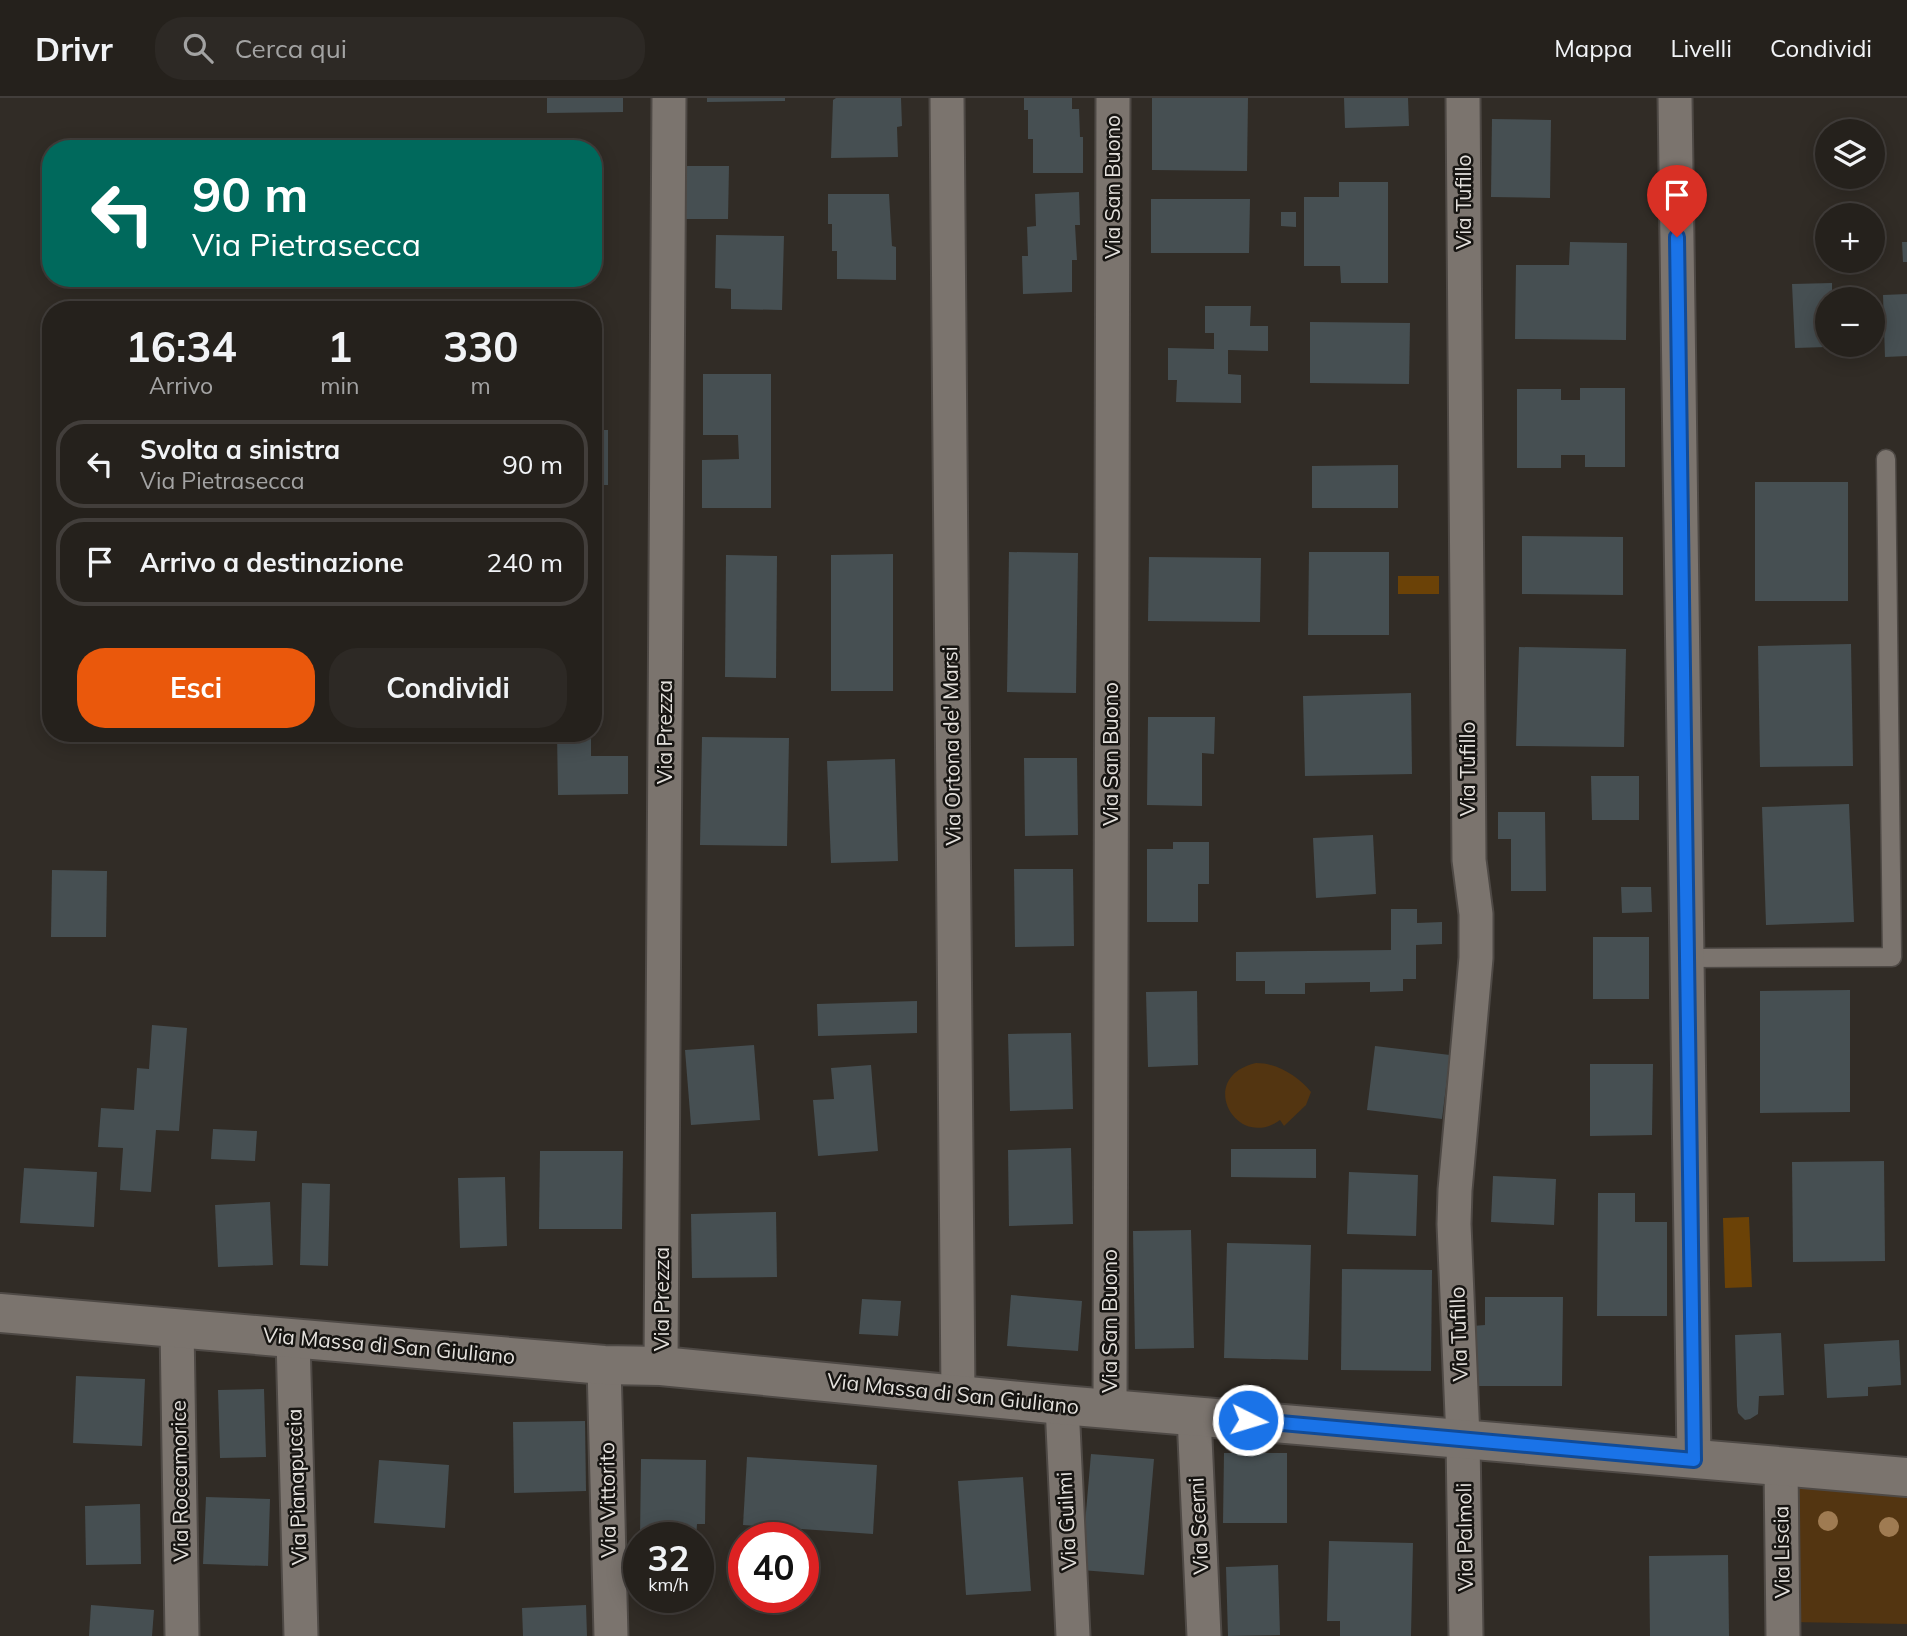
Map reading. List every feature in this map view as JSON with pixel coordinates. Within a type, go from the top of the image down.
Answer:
[{"type":"street","name":"Via Prezza","points":[[661,1366],[669,98]]},
{"type":"street","name":"Via Ortona de' Marsi","points":[[947,98],[958,1395]]},
{"type":"street","name":"Via San Buono","points":[[1110,1409],[1113,98]]},
{"type":"street","name":"Via Tufillo","points":[[1463,98],[1469,860],[1477,933],[1455,1199],[1463,1439]]},
{"type":"street","points":[[1675,98],[1694,1460]]},
{"type":"street","name":"Via Massa di San Giuliano","points":[[0,1313],[604,1365],[661,1366],[1062,1405],[1907,1477]]},
{"type":"street","name":"Via Roccamorice","points":[[177,1327],[182,1636]]},
{"type":"street","name":"Via Pianapuccia","points":[[293,1338],[301,1636]]},
{"type":"street","name":"Via Vittorito","points":[[604,1365],[611,1636]]},
{"type":"street","name":"Via Guilmi","points":[[1062,1405],[1073,1636]]},
{"type":"street","name":"Via Scerni","points":[[1194,1416],[1204,1636]]},
{"type":"street","name":"Via Palmoli","points":[[1463,1439],[1466,1636]]},
{"type":"street","name":"Via Liscia","points":[[1781,1467],[1783,1636]]},
{"type":"lane","points":[[1687,958],[1892,957],[1886,459]]},
{"type":"shaded area","points":[[1398,576],[1439,576],[1439,594],[1398,594]]},
{"type":"shaded area","points":[[1256,1063],[1272,1065],[1286,1072],[1311,1092],[1306,1105],[1284,1126],[1280,1120],[1264,1127],[1249,1127],[1237,1120],[1229,1109],[1225,1096],[1228,1082],[1238,1071]]},
{"type":"shaded area","points":[[1749,1217],[1752,1287],[1725,1288],[1723,1218]]},
{"type":"shaded area","points":[[1790,1487],[1907,1494],[1907,1624],[1790,1622]]},
{"type":"building","points":[[547,98],[623,98],[623,112],[547,113]]},
{"type":"building","points":[[707,98],[785,98],[785,101],[707,102]]},
{"type":"building","points":[[901,98],[902,126],[897,127],[898,157],[831,158],[833,100]]},
{"type":"building","points":[[1024,98],[1072,98],[1072,109],[1079,109],[1080,137],[1083,137],[1083,173],[1033,173],[1033,139],[1028,139],[1028,110],[1024,110]]},
{"type":"building","points":[[1152,98],[1248,98],[1247,171],[1152,170]]},
{"type":"building","points":[[1344,98],[1408,98],[1409,126],[1345,128]]},
{"type":"building","points":[[1492,119],[1551,120],[1550,198],[1491,197]]},
{"type":"building","points":[[684,166],[729,166],[728,219],[684,219]]},
{"type":"building","points":[[1339,182],[1388,182],[1388,283],[1341,283],[1340,266],[1304,266],[1304,197],[1339,197]]},
{"type":"building","points":[[1079,192],[1080,225],[1075,225],[1077,260],[1072,260],[1072,292],[1023,294],[1022,256],[1028,256],[1027,227],[1036,226],[1035,194]]},
{"type":"building","points":[[828,194],[889,194],[892,246],[896,247],[896,280],[837,279],[837,251],[832,251],[832,224],[828,224]]},
{"type":"building","points":[[1151,199],[1250,199],[1249,253],[1151,253]]},
{"type":"building","points":[[1281,212],[1296,212],[1296,227],[1281,226]]},
{"type":"building","points":[[716,235],[784,236],[782,310],[731,309],[731,289],[715,288]]},
{"type":"building","points":[[1570,242],[1627,243],[1626,340],[1515,339],[1516,265],[1569,265]]},
{"type":"building","points":[[1902,242],[1907,242],[1907,262],[1903,262]]},
{"type":"building","points":[[1832,283],[1832,287],[1815,287],[1815,347],[1795,348],[1792,284]]},
{"type":"building","points":[[1907,294],[1907,356],[1885,357],[1885,295]]},
{"type":"building","points":[[1205,306],[1251,306],[1250,326],[1268,326],[1268,351],[1228,350],[1228,374],[1241,375],[1241,403],[1176,402],[1177,380],[1168,380],[1168,348],[1214,349],[1214,333],[1205,333]]},
{"type":"building","points":[[1310,322],[1410,323],[1409,384],[1310,383]]},
{"type":"building","points":[[703,374],[771,374],[771,508],[702,508],[702,460],[739,459],[738,435],[703,435]]},
{"type":"building","points":[[1580,388],[1625,388],[1625,467],[1585,467],[1585,455],[1561,455],[1561,468],[1517,468],[1517,389],[1561,389],[1561,400],[1580,400]]},
{"type":"building","points":[[602,430],[608,430],[608,485],[602,485]]},
{"type":"building","points":[[1398,465],[1398,508],[1312,508],[1312,466]]},
{"type":"building","points":[[1755,482],[1848,482],[1848,601],[1755,601]]},
{"type":"building","points":[[1522,536],[1623,537],[1623,595],[1522,594]]},
{"type":"building","points":[[1009,552],[1078,553],[1076,693],[1007,692]]},
{"type":"building","points":[[1309,552],[1389,552],[1389,635],[1308,635]]},
{"type":"building","points":[[893,554],[893,691],[831,691],[831,555]]},
{"type":"building","points":[[726,555],[777,556],[776,678],[725,677]]},
{"type":"building","points":[[1149,557],[1261,558],[1260,622],[1148,621]]},
{"type":"building","points":[[1851,644],[1853,766],[1760,767],[1758,646]]},
{"type":"building","points":[[1519,647],[1626,649],[1624,747],[1516,746]]},
{"type":"building","points":[[1411,693],[1412,774],[1305,776],[1303,696]]},
{"type":"building","points":[[1148,717],[1215,717],[1214,754],[1202,753],[1202,806],[1147,805]]},
{"type":"building","points":[[702,737],[789,738],[787,846],[700,845]]},
{"type":"building","points":[[557,742],[591,742],[591,756],[628,756],[628,794],[558,795]]},
{"type":"building","points":[[1024,758],[1077,758],[1078,835],[1025,836]]},
{"type":"building","points":[[895,759],[898,861],[831,863],[827,761]]},
{"type":"building","points":[[1591,776],[1639,776],[1639,820],[1592,820]]},
{"type":"building","points":[[1849,804],[1854,922],[1766,925],[1762,807]]},
{"type":"building","points":[[1498,812],[1545,812],[1546,891],[1511,891],[1511,839],[1498,839]]},
{"type":"building","points":[[1373,835],[1376,894],[1316,898],[1313,838]]},
{"type":"building","points":[[1173,842],[1209,842],[1209,884],[1198,884],[1198,922],[1147,922],[1147,849],[1173,849]]},
{"type":"building","points":[[1014,869],[1073,869],[1074,946],[1015,947]]},
{"type":"building","points":[[52,870],[107,871],[106,937],[51,937]]},
{"type":"building","points":[[1621,887],[1651,887],[1652,912],[1622,913]]},
{"type":"building","points":[[1391,909],[1417,909],[1417,923],[1442,922],[1442,944],[1416,945],[1416,979],[1403,979],[1403,991],[1370,992],[1370,982],[1305,983],[1305,994],[1265,994],[1265,981],[1236,981],[1236,952],[1391,950]]},
{"type":"building","points":[[1593,937],[1649,937],[1649,999],[1593,999]]},
{"type":"building","points":[[1850,990],[1850,1112],[1760,1113],[1760,991]]},
{"type":"building","points":[[1197,991],[1198,1065],[1148,1067],[1146,992]]},
{"type":"building","points":[[917,1001],[917,1033],[818,1036],[817,1004]]},
{"type":"building","points":[[152,1025],[187,1028],[179,1131],[156,1130],[151,1192],[120,1190],[123,1148],[98,1147],[101,1108],[134,1110],[137,1068],[149,1069]]},
{"type":"building","points":[[1071,1033],[1073,1109],[1010,1111],[1008,1034]]},
{"type":"building","points":[[754,1045],[760,1120],[691,1125],[685,1050]]},
{"type":"building","points":[[1375,1046],[1450,1055],[1442,1119],[1367,1110]]},
{"type":"building","points":[[1590,1064],[1653,1064],[1652,1135],[1590,1136]]},
{"type":"building","points":[[871,1065],[878,1151],[818,1156],[813,1100],[834,1099],[831,1068]]},
{"type":"building","points":[[213,1129],[257,1131],[255,1161],[211,1159]]},
{"type":"building","points":[[1071,1148],[1073,1224],[1009,1226],[1008,1150]]},
{"type":"building","points":[[1231,1149],[1316,1149],[1316,1178],[1231,1177]]},
{"type":"building","points":[[540,1151],[623,1151],[622,1229],[539,1229]]},
{"type":"building","points":[[1884,1161],[1885,1261],[1793,1262],[1792,1162]]},
{"type":"building","points":[[24,1168],[97,1172],[94,1227],[20,1223]]},
{"type":"building","points":[[1349,1172],[1418,1175],[1416,1236],[1347,1234]]},
{"type":"building","points":[[1493,1176],[1556,1179],[1554,1225],[1491,1222]]},
{"type":"building","points":[[505,1177],[507,1246],[460,1248],[458,1178]]},
{"type":"building","points":[[302,1183],[330,1184],[328,1266],[300,1265]]},
{"type":"building","points":[[1598,1193],[1635,1193],[1635,1222],[1667,1222],[1667,1316],[1597,1316]]},
{"type":"building","points":[[270,1202],[273,1265],[218,1267],[215,1205]]},
{"type":"building","points":[[776,1212],[777,1277],[692,1278],[691,1214]]},
{"type":"building","points":[[1191,1230],[1194,1348],[1135,1349],[1133,1231]]},
{"type":"building","points":[[1227,1243],[1311,1245],[1308,1360],[1224,1358]]},
{"type":"building","points":[[1342,1269],[1432,1270],[1431,1371],[1341,1370]]},
{"type":"building","points":[[1011,1295],[1082,1301],[1078,1351],[1007,1346]]},
{"type":"building","points":[[1485,1297],[1563,1297],[1562,1386],[1472,1386],[1472,1326],[1485,1325]]},
{"type":"building","points":[[862,1299],[901,1301],[898,1336],[859,1334]]},
{"type":"building","points":[[1781,1333],[1784,1395],[1759,1396],[1758,1414],[1745,1420],[1738,1413],[1737,1406],[1735,1335]]},
{"type":"building","points":[[1899,1340],[1901,1385],[1868,1387],[1868,1396],[1827,1398],[1824,1344]]},
{"type":"building","points":[[76,1376],[145,1379],[142,1446],[73,1443]]},
{"type":"building","points":[[264,1389],[266,1457],[220,1458],[218,1390]]},
{"type":"building","points":[[585,1421],[586,1491],[514,1493],[513,1422]]},
{"type":"building","points":[[1224,1453],[1287,1453],[1287,1523],[1223,1523]]},
{"type":"building","points":[[1091,1454],[1154,1459],[1144,1575],[1081,1570]]},
{"type":"building","points":[[747,1457],[877,1465],[873,1534],[819,1530],[819,1522],[743,1522]]},
{"type":"building","points":[[641,1459],[706,1460],[705,1522],[640,1522]]},
{"type":"building","points":[[379,1460],[449,1465],[445,1528],[374,1523]]},
{"type":"building","points":[[1023,1477],[1031,1591],[966,1595],[958,1481]]},
{"type":"building","points":[[206,1497],[270,1499],[268,1566],[203,1564]]},
{"type":"building","points":[[140,1504],[141,1564],[86,1565],[85,1506]]},
{"type":"building","points":[[1329,1541],[1413,1543],[1411,1636],[1340,1636],[1340,1621],[1327,1621]]},
{"type":"building","points":[[1728,1555],[1729,1636],[1650,1636],[1649,1556]]},
{"type":"building","points":[[1278,1565],[1280,1635],[1228,1636],[1226,1567]]},
{"type":"building","points":[[91,1605],[154,1610],[152,1636],[89,1636]]},
{"type":"building","points":[[586,1605],[587,1636],[523,1636],[522,1608]]},
{"type":"route","points":[[1248,1420],[1694,1460],[1677,237]]}]
